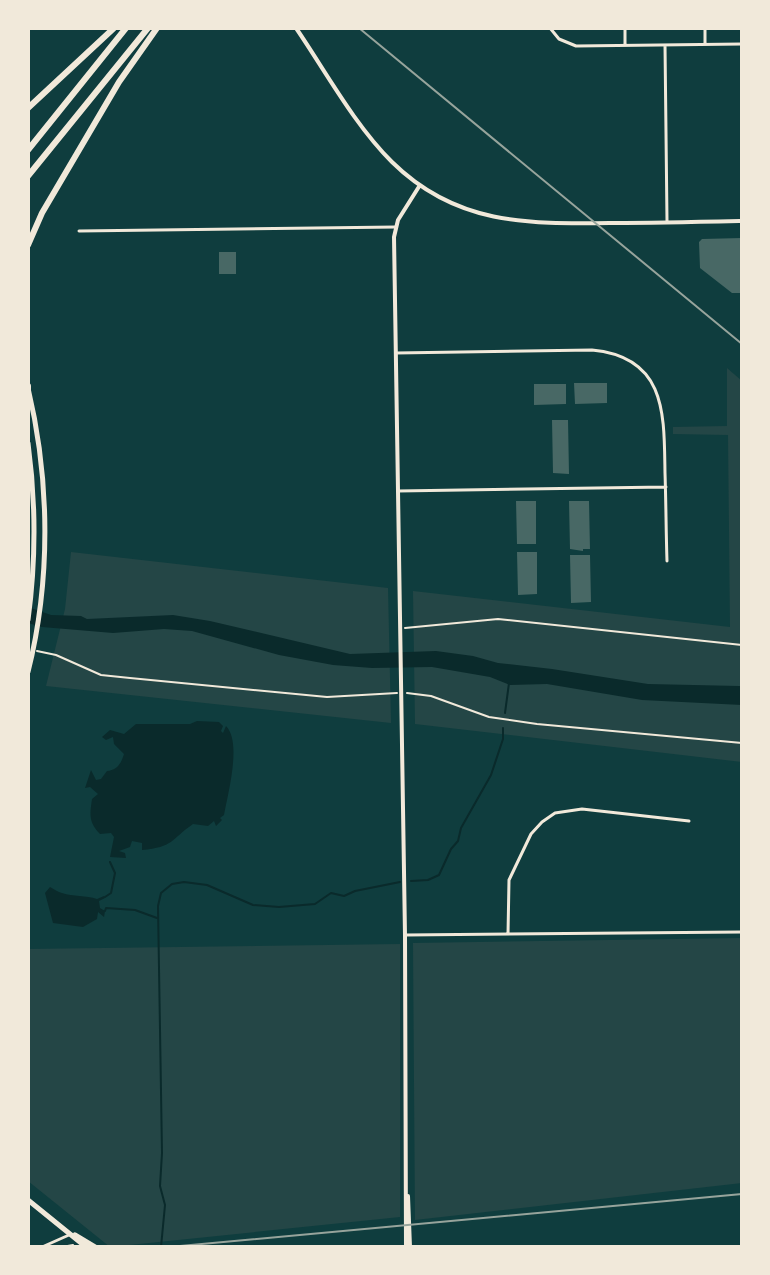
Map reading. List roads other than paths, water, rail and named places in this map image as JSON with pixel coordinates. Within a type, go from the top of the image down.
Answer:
[{"type":"highway","points":[[28,108],[114,28]]},
{"type":"highway","points":[[28,150],[126,28]]},
{"type":"highway","points":[[28,176],[148,28]]},
{"type":"highway","points":[[28,245],[42,213],[119,82],[157,28]]},
{"type":"highway","points":[[28,231],[42,213]]},
{"type":"main road","points":[[28,388],[43,479],[43,576],[29,670]]},
{"type":"main road","points":[[28,443],[34,510],[34,570],[28,620]]},
{"type":"main road","points":[[28,1200],[95,1247]]},
{"type":"main road","points":[[72,1233],[86,1247]]},
{"type":"street","points":[[296,28],[382,151],[420,185],[466,209],[510,221],[539,224],[742,221]]},
{"type":"street","points":[[550,28],[559,39],[576,46],[742,44]]},
{"type":"street","points":[[625,28],[625,45]]},
{"type":"street","points":[[705,28],[705,44]]},
{"type":"street","points":[[665,45],[667,222]]},
{"type":"street","points":[[408,1247],[396,227],[420,185]]},
{"type":"street","points":[[79,231],[396,227]]},
{"type":"street","points":[[396,353],[592,350],[623,357],[640,369],[654,387],[663,407],[667,561]]},
{"type":"street","points":[[398,491],[666,487]]},
{"type":"street","points":[[508,934],[509,880],[531,834],[548,817],[577,808],[689,821]]},
{"type":"street","points":[[405,935],[742,932]]},
{"type":"street","points":[[42,1247],[52,1245],[72,1233]]},
{"type":"waterway","points":[[505,713],[509,683]]},
{"type":"waterway","points":[[411,881],[428,880],[439,875],[491,775],[503,739],[503,728]]},
{"type":"waterway","points":[[105,897],[111,893],[115,873],[110,862]]},
{"type":"waterway","points":[[161,1247],[165,1205],[160,1186],[158,906],[161,893],[172,884],[184,882],[207,885],[253,905],[279,907],[315,904],[331,893],[344,896],[400,882]]},
{"type":"waterway","points":[[105,911],[106,908],[135,910],[157,918]]},
{"type":"railway","points":[[359,28],[742,344]]},
{"type":"railway","points":[[169,1247],[742,1194]]}]
